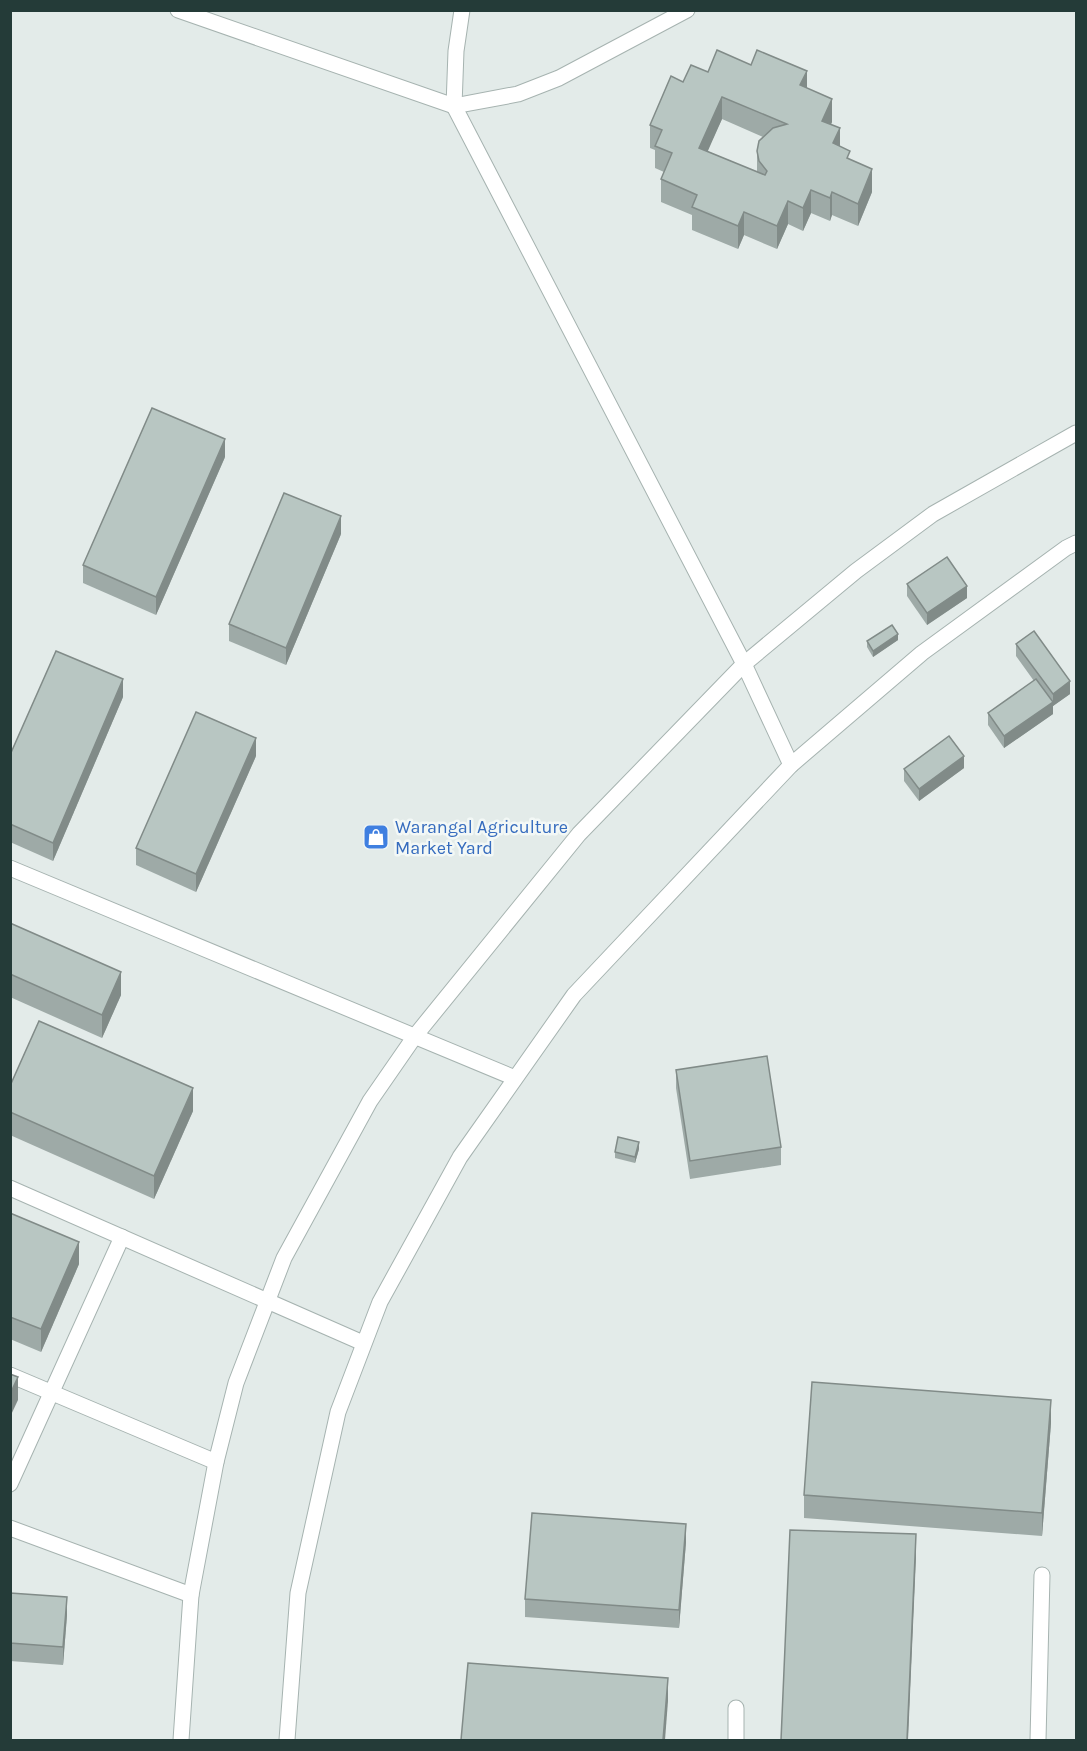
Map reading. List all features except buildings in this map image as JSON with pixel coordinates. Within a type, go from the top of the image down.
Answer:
[{"type":"lane","points":[[178,10],[454,106],[518,94],[559,78],[687,10]]},
{"type":"lane","points":[[462,10],[456,51],[454,106],[744,664],[791,765]]},
{"type":"lane","points":[[181,1740],[191,1595],[216,1462],[236,1383],[284,1258],[370,1101],[415,1036],[579,834],[744,664],[856,571],[933,514],[1077,434]]},
{"type":"lane","points":[[287,1740],[298,1593],[338,1412],[363,1343],[399,1265],[460,1157],[574,995],[791,765],[922,653],[1066,548],[1077,543]]},
{"type":"lane","points":[[10,868],[515,1078]]},
{"type":"lane","points":[[10,1188],[363,1343]]},
{"type":"lane","points":[[10,1484],[122,1237]]},
{"type":"lane","points":[[10,1375],[216,1462]]},
{"type":"lane","points":[[10,1528],[191,1595]]},
{"type":"lane","points":[[1038,1740],[1042,1575]]},
{"type":"lane","points":[[736,1708],[736,1740]]},
{"type":"place","name":"Warangal Agriculture Market Yard","points":[[376,837]]}]
